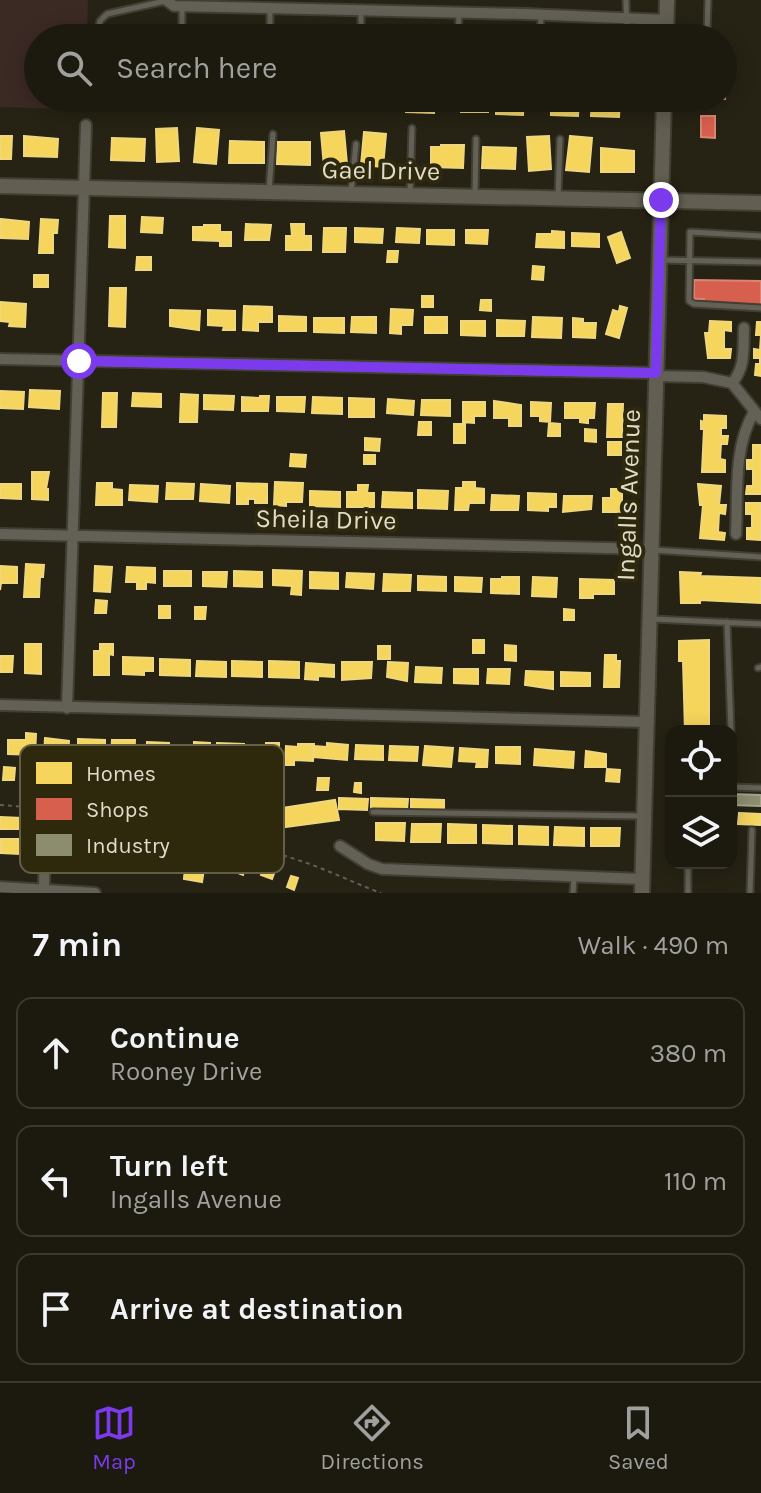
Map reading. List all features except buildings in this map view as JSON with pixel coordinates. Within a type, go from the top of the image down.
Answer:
[{"type":"street","points":[[166,0],[174,6],[526,14],[626,18],[646,24]]},
{"type":"street","points":[[526,14],[527,0]]},
{"type":"street","points":[[666,24],[667,0]]},
{"type":"street","name":"Ingalls Avenue","points":[[642,886],[664,112]]},
{"type":"street","points":[[67,708],[86,125]]},
{"type":"street","name":"Gael Drive","points":[[0,186],[761,203]]},
{"type":"street","points":[[732,383],[743,363],[744,328]]},
{"type":"street","points":[[0,359],[656,374],[703,377],[732,383],[758,416],[744,429],[741,445],[736,534]]},
{"type":"street","name":"Sheila Drive","points":[[0,534],[650,549]]},
{"type":"street","points":[[0,705],[645,722]]},
{"type":"street","points":[[340,846],[382,869],[574,877],[642,886]]},
{"type":"street","points":[[0,887],[95,893]]},
{"type":"lane","points":[[99,24],[107,14],[166,0]]},
{"type":"lane","points":[[626,0],[626,24]]},
{"type":"lane","points":[[707,24],[708,0]]},
{"type":"lane","points":[[182,6],[182,24]]},
{"type":"lane","points":[[270,8],[270,24]]},
{"type":"lane","points":[[361,10],[361,24]]},
{"type":"lane","points":[[459,13],[459,24]]},
{"type":"lane","points":[[541,15],[541,24]]},
{"type":"lane","points":[[410,195],[412,128]]},
{"type":"lane","points":[[269,192],[273,134]]},
{"type":"lane","points":[[475,196],[476,139]]},
{"type":"lane","points":[[558,197],[560,139]]},
{"type":"lane","points":[[351,193],[356,144]]},
{"type":"lane","points":[[761,236],[690,232],[689,261],[689,301],[694,304],[761,308]]},
{"type":"lane","points":[[659,260],[761,262]]},
{"type":"lane","points":[[650,549],[761,557]]},
{"type":"lane","points":[[648,619],[761,624]]},
{"type":"lane","points":[[727,622],[731,725]]},
{"type":"lane","points":[[737,787],[761,788]]},
{"type":"lane","points":[[373,812],[642,816]]},
{"type":"lane","points":[[750,893],[752,830]]},
{"type":"lane","points":[[688,869],[688,893]]},
{"type":"lane","points":[[573,893],[574,877]]},
{"type":"path","points":[[0,805],[20,807]]},
{"type":"path","points":[[284,856],[381,893]]},
{"type":"shaded area","points":[[0,0],[88,0],[87,24],[24,24],[24,108],[0,107]]},
{"type":"route","points":[[79,361],[656,373],[661,200]]}]
